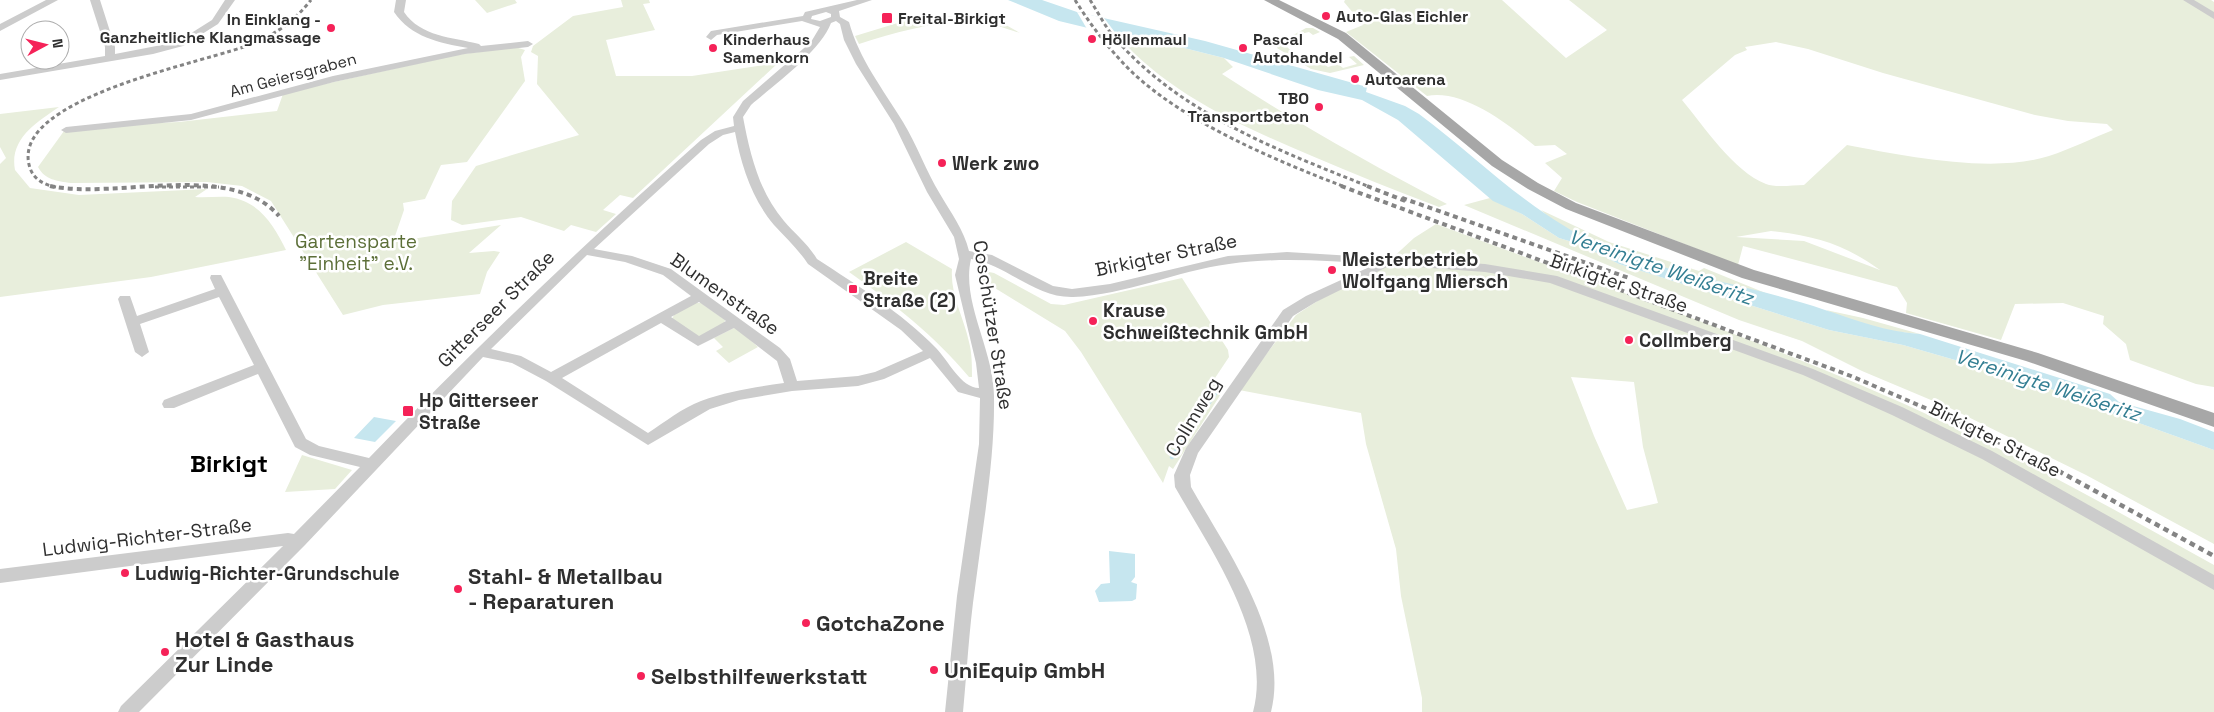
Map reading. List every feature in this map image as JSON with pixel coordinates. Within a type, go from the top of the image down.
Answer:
[{"type":"main road","points":[[1270,0],[1342,36],[1497,163],[1532,186],[1571,206],[1748,274],[2032,357],[2214,420]]},
{"type":"street","points":[[0,28],[53,0]]},
{"type":"street","points":[[94,0],[110,47],[110,58]]},
{"type":"street","points":[[0,77],[153,51],[191,39],[215,22],[230,0]]},
{"type":"street","points":[[401,0],[400,12],[410,24],[441,38],[480,49]]},
{"type":"street","points":[[867,0],[828,18],[823,32],[818,39],[744,106],[738,117],[738,128],[745,157],[760,194],[778,222],[806,251],[815,264],[906,327],[932,352],[963,389],[973,393],[987,393]]},
{"type":"street","points":[[2188,0],[2214,16]]},
{"type":"street","name":"Coschützer Straße","points":[[828,18],[809,22],[805,18],[820,3],[828,18],[847,31],[861,64],[899,124],[933,192],[960,237],[964,254],[961,275],[979,346],[987,393],[986,444],[965,596],[954,712]]},
{"type":"street","points":[[711,37],[714,33],[805,18]]},
{"type":"street","name":"Am Geiersgraben","points":[[66,130],[191,116],[333,79],[480,49],[528,44]]},
{"type":"street","name":"Gitterseer Straße","points":[[127,712],[298,541],[480,352],[586,251],[705,142],[719,133],[738,128]]},
{"type":"street","name":"Blumenstraße","points":[[586,251],[649,264],[667,272],[783,359],[792,386]]},
{"type":"street","name":"Birkigter Straße","points":[[964,254],[988,258],[1050,290],[1072,293],[1110,288],[1228,260],[1295,256],[1485,268],[1552,279],[1808,372],[1897,411],[1987,454],[2214,583]]},
{"type":"street","name":"Collmweg","points":[[1262,712],[1265,702],[1264,676],[1261,643],[1257,627],[1238,584],[1184,487],[1182,475],[1191,452],[1266,341],[1288,313],[1311,299],[1379,268],[1389,261]]},
{"type":"street","points":[[133,322],[219,285],[300,443],[315,451],[373,464]]},
{"type":"street","points":[[551,378],[698,297]]},
{"type":"street","points":[[125,299],[142,352]]},
{"type":"street","points":[[662,317],[698,342],[735,322]]},
{"type":"street","points":[[480,352],[516,359],[551,378],[648,440],[684,416],[706,405],[740,395],[792,386],[858,381],[880,376],[932,352]]},
{"type":"street","points":[[169,404],[260,368]]},
{"type":"street","name":"Ludwig-Richter-Straße","points":[[0,576],[288,539],[298,541]]},
{"type":"green space","points":[[475,0],[515,0],[517,3],[487,13]]},
{"type":"green space","points":[[621,0],[649,0],[650,3],[643,4],[655,30],[606,40],[616,76],[692,76],[778,63],[633,198],[620,195],[603,210],[616,214],[596,232],[571,225],[564,231],[521,217],[462,225],[451,220],[452,201],[476,166],[579,135],[537,84],[538,56],[531,52],[533,46],[573,16],[623,7]]},
{"type":"green space","points":[[1345,0],[1502,0],[1566,58],[1607,30],[1569,0],[2211,0],[2214,2],[2214,387],[2196,384],[2130,360],[2126,344],[2103,324],[2104,316],[2063,303],[2015,304],[2001,340],[1906,313],[1907,303],[1897,287],[1743,246],[1738,265],[1577,202],[1554,191],[1562,178],[1545,163],[1567,154],[1555,145],[1535,146],[1512,128],[1470,103],[1441,95],[1427,96],[1346,32],[1363,25],[1359,21],[1350,21],[1354,14],[1344,2]],"holes":[[[1776,42],[1808,49],[1883,73],[2035,115],[2068,121],[2107,124],[2113,130],[2049,156],[2027,161],[2002,163],[1976,163],[1922,158],[1847,145],[1804,185],[1780,186],[1766,184],[1754,178],[1731,159],[1682,100],[1735,55],[1747,50],[1745,47]],[[1771,231],[1829,243],[1854,254],[1880,270],[1804,241],[1736,237]]]},
{"type":"green space","points":[[942,16],[997,20],[1020,33],[978,22],[963,22],[918,28],[859,44],[855,36],[914,18]]},
{"type":"green space","points":[[1306,28],[1313,28],[1320,32],[1313,35],[1309,32],[1296,35],[1299,41],[1286,46],[1306,65],[1320,61],[1328,67],[1338,64],[1343,68],[1357,64],[1349,57],[1343,58],[1354,56],[1364,65],[1330,73],[1311,69],[1277,48],[1277,44]]},
{"type":"green space","points":[[1117,35],[1160,42],[1224,58],[1233,67],[1222,74],[1333,142],[1447,204],[1439,207],[1407,195],[1285,145],[1233,120],[1182,91],[1159,75]]},
{"type":"green space","name":"Gartensparte \"Einheit\" e.V.","points":[[515,47],[525,50],[521,57],[525,81],[467,162],[441,165],[425,199],[403,203],[404,210],[393,242],[501,225],[469,253],[500,252],[487,272],[480,294],[383,305],[343,315],[271,201],[242,186],[207,182],[71,183],[48,177],[38,167],[64,131],[113,125],[179,122],[277,111],[283,94],[456,55]]},
{"type":"green space","points":[[59,107],[26,132],[16,149],[14,159],[15,170],[30,188],[79,195],[207,189],[195,197],[229,197],[240,199],[257,209],[271,223],[286,250],[151,277],[0,297],[0,164],[6,158],[0,147],[0,114]]},
{"type":"green space","points":[[1490,198],[1522,214],[1559,238],[1579,244],[1619,264],[1829,330],[1903,345],[2042,385],[2086,404],[2214,450],[2214,544],[2086,475],[1950,408],[1862,371],[1802,341],[1739,320],[1464,205]]},
{"type":"green space","points":[[1541,210],[1609,242],[1699,271],[1704,268],[1768,294],[1681,272],[1615,251],[1585,239],[1560,225]]},
{"type":"green space","points":[[1436,224],[1821,368],[1946,423],[2014,456],[2214,565],[2214,712],[1422,712],[1422,698],[1401,596],[1396,549],[1366,444],[1361,413],[1239,390],[1296,315],[1342,285],[1389,261],[1414,238]],"holes":[[[1571,377],[1634,382],[1643,447],[1658,503],[1627,510],[1594,436]]]},
{"type":"green space","points":[[906,242],[952,269],[955,297],[970,346],[972,377],[969,377],[942,347],[913,321],[849,272]]},
{"type":"green space","points":[[984,271],[994,273],[1051,304],[1064,305],[1182,278],[1228,350],[1229,357],[1213,381],[1226,386],[1173,469],[1169,466],[1163,483],[1081,352],[1065,331],[977,277]]},
{"type":"green space","points":[[694,303],[701,303],[725,320],[724,324],[703,337],[696,337],[672,319],[674,315]]},
{"type":"green space","points":[[1826,310],[1920,334],[1872,327],[1848,320]]},
{"type":"green space","points":[[736,327],[758,347],[729,363],[716,351],[723,347],[714,338]]},
{"type":"green space","points":[[302,455],[352,470],[335,489],[285,492]]},
{"type":"water","name":"Vereinigte Weißeritz","points":[[1008,0],[1042,0],[1077,12],[1205,41],[1367,87],[1366,92],[1405,106],[1419,114],[1527,201],[1589,240],[1664,267],[1796,301],[1871,325],[1895,331],[1920,334],[2110,394],[2119,402],[2180,419],[2214,432],[2214,450],[2086,404],[2042,385],[1903,345],[1829,330],[1619,264],[1579,244],[1559,238],[1522,214],[1493,201],[1398,120],[1362,100],[1318,90],[1224,58],[1160,42],[1117,35],[1059,21]]},
{"type":"water","points":[[374,417],[396,421],[375,442],[354,438]]},
{"type":"water","points":[[1109,551],[1135,554],[1135,577],[1131,582],[1137,584],[1136,599],[1132,601],[1099,602],[1095,591],[1101,584],[1110,583]]},
{"type":"pier","points":[[1077,12],[1104,18],[1117,35],[1087,29]]},
{"type":"waterway","points":[[1197,420],[1219,388]]},
{"type":"waterway","points":[[1172,457],[1198,419]]},
{"type":"railway","points":[[54,186],[40,181],[34,176],[30,168],[31,143],[49,121],[79,102],[117,86],[231,51],[263,39],[286,25],[311,0]]},
{"type":"railway","points":[[1075,0],[1117,57],[1134,74],[1180,109],[1234,140],[1345,187]]},
{"type":"railway","points":[[1090,0],[1111,34],[1141,65],[1201,109],[1233,128],[1267,144],[1370,187]]},
{"type":"railway","points":[[54,186],[77,189],[171,185],[210,187]]},
{"type":"railway","points":[[1341,186],[1851,376],[1953,420]]},
{"type":"railway","points":[[1367,186],[1408,202]]},
{"type":"railway","points":[[155,187],[210,187]]},
{"type":"railway","points":[[210,187],[219,187]]},
{"type":"railway","points":[[210,187],[232,190],[258,199],[279,216]]},
{"type":"railway","points":[[1402,198],[1629,278]]},
{"type":"railway","points":[[1950,419],[2055,469],[2214,556]]},
{"type":"place","name":"Auto-Glas Eichler","points":[[1326,16]]},
{"type":"place","name":"Freital-Birkigt","points":[[887,18]]},
{"type":"place","name":"In Einklang - Ganzheitliche Klangmassage","points":[[331,28]]},
{"type":"place","name":"Höllenmaul","points":[[1092,39]]},
{"type":"place","name":"Kinderhaus Samenkorn","points":[[713,48]]},
{"type":"place","name":"Pascal Autohandel","points":[[1243,48]]},
{"type":"place","name":"Autoarena","points":[[1355,79]]},
{"type":"place","name":"TBO Transportbeton","points":[[1319,107]]},
{"type":"place","name":"Werk zwo","points":[[942,163]]},
{"type":"place","name":"Meisterbetrieb Wolfgang Miersch","points":[[1332,270]]},
{"type":"place","name":"Breite Straße (2)","points":[[853,289]]},
{"type":"place","name":"Krause Schweißtechnik GmbH","points":[[1093,321]]},
{"type":"place","name":"Collmberg","points":[[1629,340]]},
{"type":"place","name":"Hp Gitterseer Straße","points":[[408,411]]},
{"type":"place","name":"Ludwig-Richter-Grundschule","points":[[125,573]]},
{"type":"place","name":"Stahl- & Metallbau - Reparaturen","points":[[458,589]]},
{"type":"place","name":"GotchaZone","points":[[806,623]]},
{"type":"place","name":"Hotel & Gasthaus Zur Linde","points":[[165,652]]},
{"type":"place","name":"UniEquip GmbH","points":[[934,670]]},
{"type":"place","name":"Selbsthilfewerkstatt","points":[[641,676]]},
{"type":"district","name":"Birkigt","points":[[229,463]]}]
